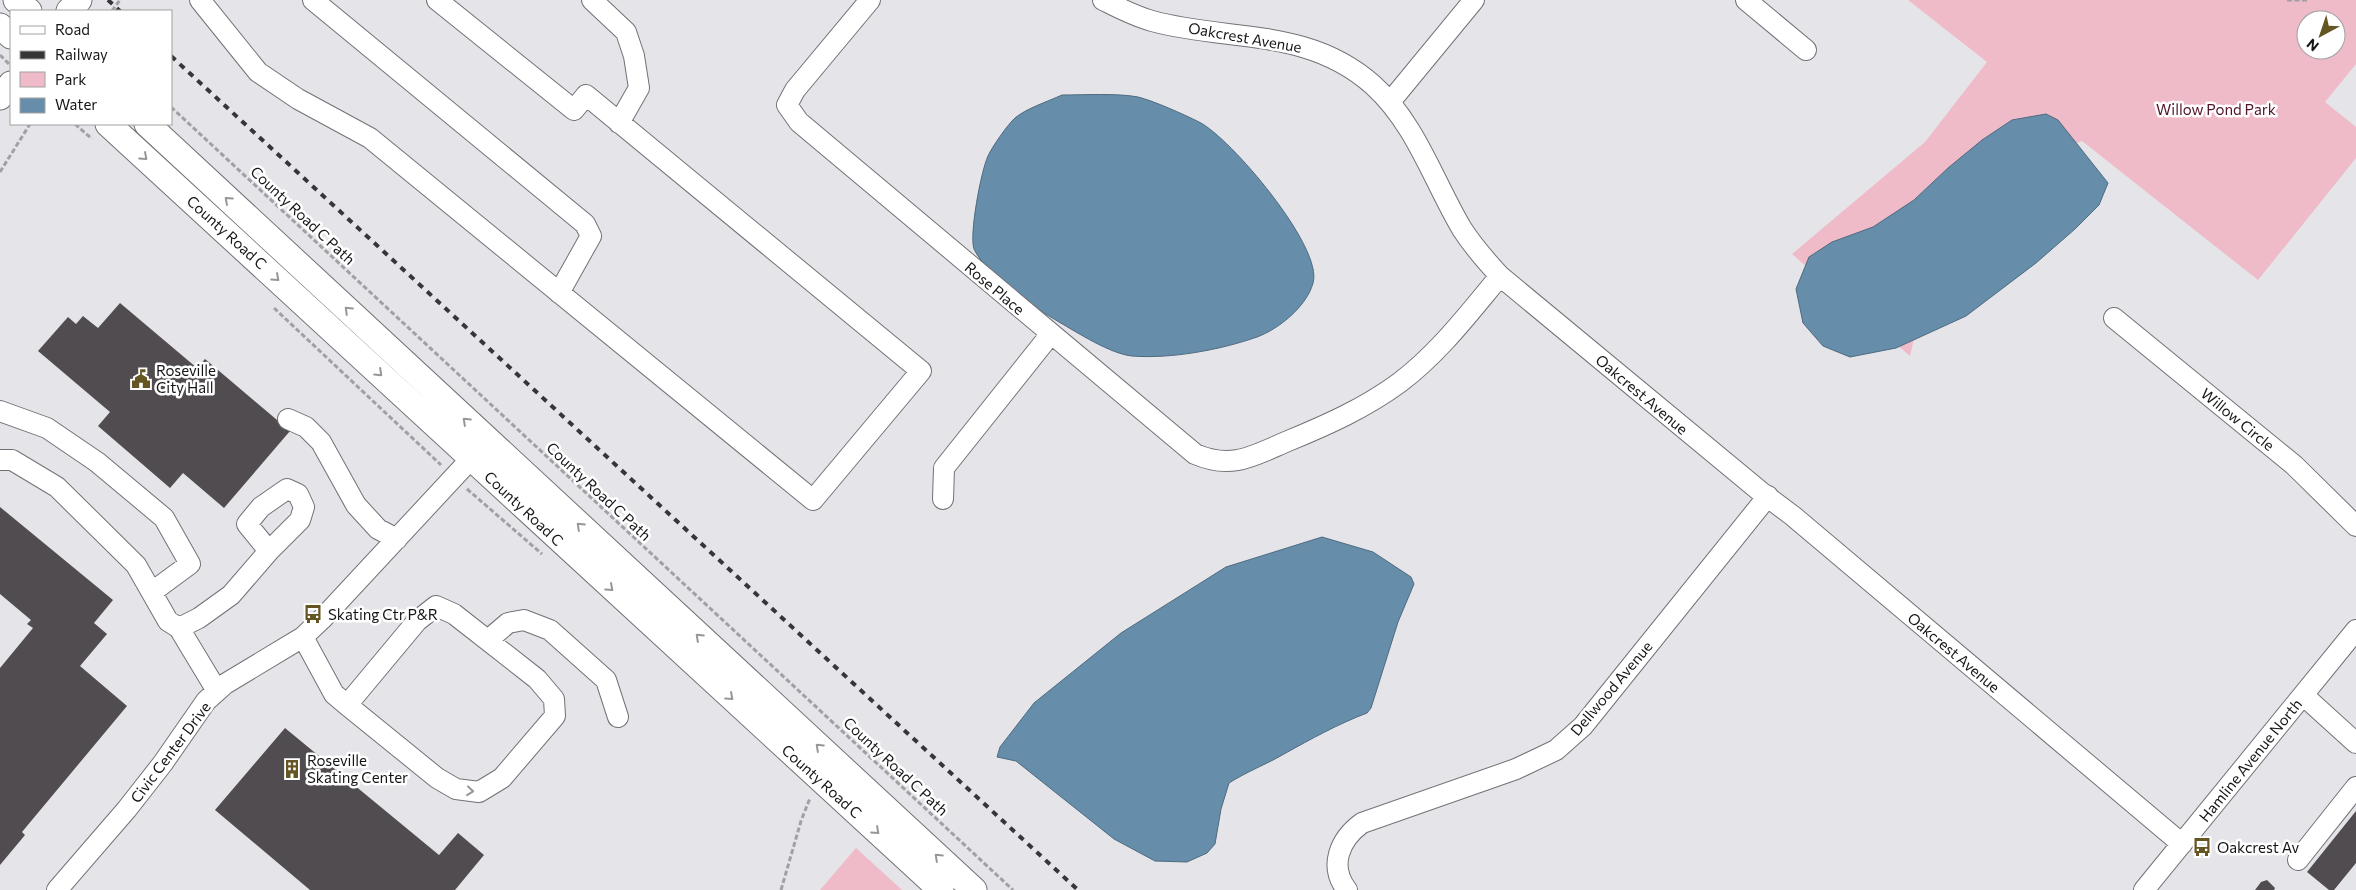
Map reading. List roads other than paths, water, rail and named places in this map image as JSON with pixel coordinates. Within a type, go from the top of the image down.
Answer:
[{"type":"main road","points":[[16,0],[28,10]]},
{"type":"main road","points":[[70,10],[79,0]]},
{"type":"main road","points":[[0,26],[10,35]]},
{"type":"main road","points":[[0,97],[10,85]]},
{"type":"main road","name":"County Road C","points":[[109,125],[941,890]]},
{"type":"main road","name":"County Road C","points":[[148,125],[974,890]]},
{"type":"street","points":[[200,0],[258,72],[298,99],[370,138],[813,500],[921,371],[586,95],[574,110],[437,0]]},
{"type":"street","points":[[313,0],[585,224],[591,236],[559,293]]},
{"type":"street","points":[[592,0],[626,32],[634,56],[639,88],[618,123]]},
{"type":"street","name":"Rose Place","points":[[870,0],[795,90],[787,105],[799,122],[1050,335],[1195,454],[1212,462],[1243,461],[1327,425],[1365,405],[1399,383],[1431,356],[1500,276]]},
{"type":"street","name":"Oakcrest Avenue","points":[[1103,0],[1123,11],[1152,21],[1300,45],[1327,55],[1350,68],[1372,84],[1390,102],[1410,129],[1463,230],[1480,254],[1500,276],[1768,496],[2182,844]]},
{"type":"street","points":[[1390,102],[1474,0]]},
{"type":"street","points":[[1746,0],[1806,50]]},
{"type":"street","name":"Willow Circle","points":[[2114,318],[2294,465],[2356,526]]},
{"type":"street","points":[[943,499],[944,468],[1050,335]]},
{"type":"street","points":[[0,411],[47,428],[97,462],[164,518],[190,564],[152,592]]},
{"type":"street","points":[[288,419],[306,427],[321,442],[361,511],[378,529],[396,539]]},
{"type":"street","name":"Civic Center Drive","points":[[57,890],[127,809],[163,763],[206,701],[225,684],[303,637],[323,618],[488,441]]},
{"type":"street","points":[[0,460],[12,460],[57,487],[136,565],[168,621],[179,628],[217,691]]},
{"type":"street","name":"Dellwood Avenue","points":[[1347,890],[1342,884],[1338,871],[1338,857],[1342,844],[1350,832],[1362,823],[1516,768],[1556,750],[1583,726],[1768,496]]},
{"type":"street","points":[[179,628],[199,618],[231,595],[269,551]]},
{"type":"street","points":[[303,637],[334,694],[347,705],[437,778],[456,789],[479,792],[502,778],[555,716],[554,699],[537,678],[454,614],[436,606],[417,621],[347,705]]},
{"type":"street","points":[[488,640],[508,623],[524,620],[550,630],[606,680],[618,716]]},
{"type":"street","name":"Hamline Avenue North","points":[[2144,890],[2356,630]]},
{"type":"street","points":[[2303,695],[2356,743]]},
{"type":"street","points":[[2298,860],[2356,787]]},
{"type":"water","points":[[1062,95],[1138,97],[1199,122],[1231,149],[1252,170],[1272,195],[1304,245],[1313,267],[1313,283],[1310,292],[1291,316],[1265,333],[1243,342],[1179,355],[1132,356],[1114,351],[1075,332],[1037,308],[1000,280],[980,259],[974,249],[973,242],[976,203],[985,164],[996,142],[1015,118],[1031,108]]},
{"type":"water","points":[[2046,114],[2058,120],[2108,183],[2099,205],[2036,263],[1966,316],[1896,348],[1850,357],[1823,346],[1803,323],[1796,289],[1809,257],[1832,242],[1873,227],[1914,200],[1982,140],[2012,120]]},
{"type":"water","points":[[1322,537],[1373,552],[1411,577],[1414,584],[1398,622],[1371,708],[1367,713],[1325,732],[1229,783],[1221,809],[1215,844],[1207,853],[1187,862],[1155,861],[1114,839],[1016,761],[997,757],[1000,747],[1034,703],[1121,633],[1226,567]]},
{"type":"railway","points":[[108,0],[119,10]]},
{"type":"railway","points":[[172,57],[1078,890]]},
{"type":"place","name":"Roseville City Hall","points":[[141,379]]},
{"type":"place","name":"Skating Ctr P&R","points":[[313,614]]},
{"type":"place","name":"Roseville Skating Center","points":[[292,769]]},
{"type":"place","name":"Oakcrest Av","points":[[2202,847]]},
{"type":"park label","name":"Willow Pond Park","points":[[2216,109]]}]
